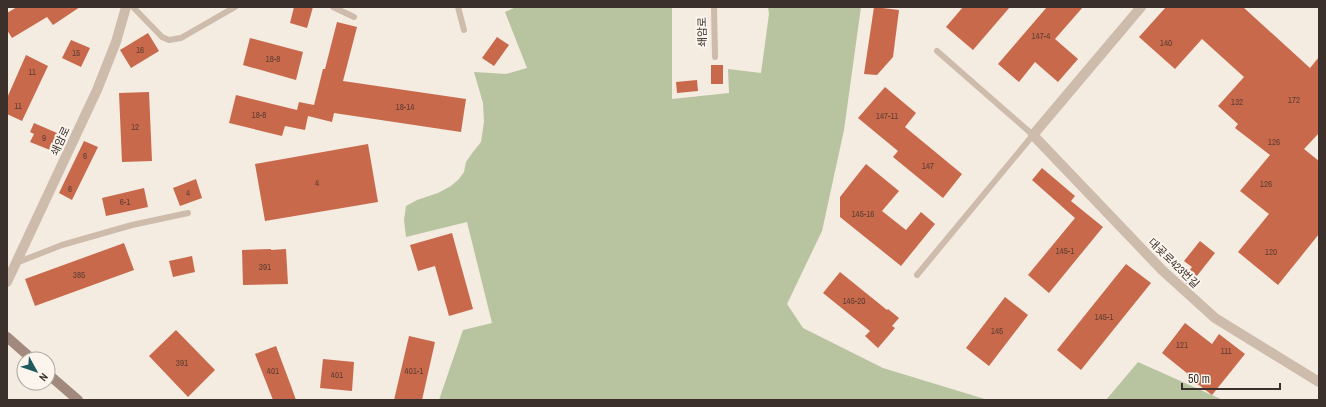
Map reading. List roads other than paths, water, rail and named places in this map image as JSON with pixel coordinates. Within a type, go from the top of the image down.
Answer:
[{"type":"street","name":"쇄암로","points":[[7,282],[96,90],[116,42],[126,7]]},
{"type":"street","points":[[1033,135],[1141,7]]},
{"type":"street","name":"대곶로423번길","points":[[1033,135],[1162,270],[1216,318],[1319,382]]},
{"type":"street","points":[[7,337],[23,351]]},
{"type":"street","points":[[56,381],[78,400]]},
{"type":"lane","points":[[133,7],[162,37],[170,40],[181,38],[235,7]]},
{"type":"lane","points":[[333,7],[354,16]]},
{"type":"lane","points":[[458,7],[464,30]]},
{"type":"lane","name":"쇄암로","points":[[714,7],[715,57]]},
{"type":"lane","name":"대곶로423번길","points":[[937,51],[1033,135]]},
{"type":"lane","points":[[916,275],[1033,135]]},
{"type":"lane","points":[[16,262],[76,241],[132,225],[188,213]]}]
